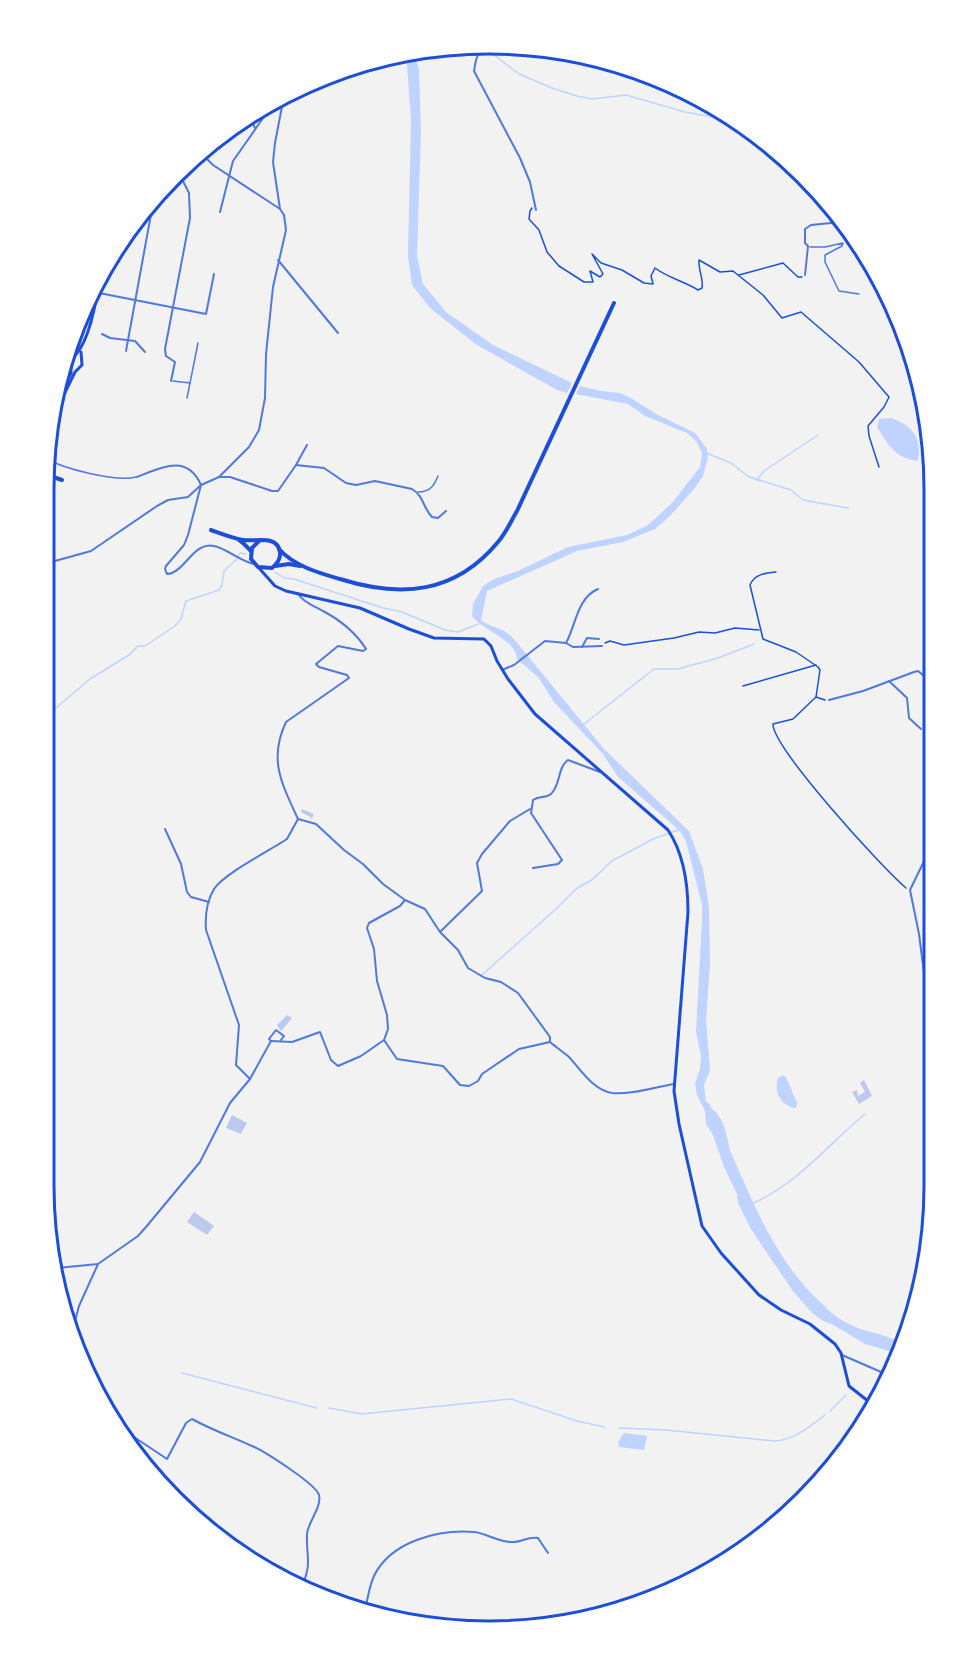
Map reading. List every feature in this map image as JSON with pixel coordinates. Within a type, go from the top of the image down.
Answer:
[{"type":"main road","points":[[256,565],[273,567],[288,564],[309,568],[369,587],[410,591],[431,586],[472,567],[500,540],[518,511],[614,303]]},
{"type":"main road","points":[[64,395],[78,368],[82,365],[81,350],[93,311]]},
{"type":"main road","points":[[81,350],[75,356],[82,359]]},
{"type":"main road","points":[[72,365],[78,368]]},
{"type":"main road","points":[[54,478],[62,480]]},
{"type":"main road","points":[[211,530],[235,538],[273,542],[292,560],[309,568]]},
{"type":"main road","points":[[235,538],[244,544],[256,565],[278,588],[299,595],[327,599],[360,608],[434,638],[484,639],[491,646],[502,670],[535,714],[662,824],[673,838],[682,862],[687,887],[688,912],[675,1084],[677,1112],[701,1224],[729,1263],[759,1295],[805,1321],[839,1348],[849,1386],[868,1401]]},
{"type":"main road","points":[[250,553],[254,544],[260,540]]},
{"type":"main road","points":[[269,579],[279,559],[279,549]]},
{"type":"street","points":[[478,54],[474,71],[520,158],[530,182],[536,210]]},
{"type":"street","points":[[280,209],[273,153],[282,107]]},
{"type":"street","points":[[220,212],[233,161],[263,117]]},
{"type":"street","points":[[253,123],[255,128]]},
{"type":"street","points":[[54,561],[91,551],[157,506],[168,500],[188,497],[201,485],[219,477],[249,447],[259,430],[262,420],[273,287],[286,230],[284,215],[280,209],[206,159]]},
{"type":"street","points":[[182,180],[189,194],[190,218],[165,352],[166,356],[175,362],[171,381],[190,383]]},
{"type":"street","points":[[126,351],[151,216]]},
{"type":"street","points":[[805,275],[808,246],[805,243],[805,229],[808,226],[833,223]]},
{"type":"street","points":[[808,246],[825,247],[843,243],[842,246],[825,255],[825,262],[839,291],[859,294]]},
{"type":"street","points":[[278,260],[338,333]]},
{"type":"street","points":[[101,294],[206,315],[214,274]]},
{"type":"street","points":[[102,334],[110,338],[135,341],[145,352]]},
{"type":"street","points":[[187,398],[198,343]]},
{"type":"street","points":[[219,477],[230,477],[272,491],[279,491],[306,445]]},
{"type":"street","points":[[55,463],[83,472],[114,477],[137,477],[164,467],[177,465],[184,467],[201,485],[184,545],[166,566],[165,572],[172,574],[196,552],[209,546],[217,546],[241,560],[256,565]]},
{"type":"street","points":[[296,465],[324,468],[346,483],[375,481],[398,485],[417,492],[428,491],[432,488],[438,476]]},
{"type":"street","points":[[417,492],[432,517],[438,518],[446,512]]},
{"type":"street","points":[[241,560],[247,559],[250,553]]},
{"type":"street","points":[[566,643],[580,607],[593,591],[598,589]]},
{"type":"street","points":[[299,595],[303,600],[345,626],[366,649],[363,651],[338,646],[317,663],[316,666],[347,675],[349,678],[286,722],[282,731],[276,755],[277,768],[298,819],[316,824],[405,900],[425,909],[440,932],[458,950],[471,971],[501,982],[518,993],[550,1037],[550,1042],[566,1055],[588,1079],[613,1093],[675,1084]]},
{"type":"street","points":[[582,647],[587,638],[599,639]]},
{"type":"street","points":[[502,670],[514,665],[545,641],[582,647],[602,646]]},
{"type":"street","points":[[829,700],[863,691],[918,671],[924,676]]},
{"type":"street","points":[[889,681],[907,698],[909,718],[921,729]]},
{"type":"street","points":[[440,932],[482,891],[477,863],[482,854],[510,821],[530,809],[535,798],[546,797],[554,791],[561,768],[568,760],[604,774]]},
{"type":"street","points":[[530,809],[562,860],[558,864],[533,868]]},
{"type":"street","points":[[250,1079],[236,1065],[239,1025],[206,930],[205,921],[214,889],[221,881],[287,839],[298,819]]},
{"type":"street","points":[[165,829],[181,864],[187,892],[191,897],[209,902]]},
{"type":"street","points":[[924,861],[910,890],[924,973]]},
{"type":"street","points":[[271,1041],[292,1042],[320,1032],[331,1060],[338,1065],[361,1056],[384,1040],[388,1029],[387,1015],[377,981],[374,950],[367,928],[369,923],[400,906],[405,900]]},
{"type":"street","points":[[61,1267],[98,1263],[138,1236],[200,1162],[230,1102],[250,1079],[271,1041],[269,1039],[276,1030],[284,1036],[280,1041]]},
{"type":"street","points":[[384,1040],[397,1059],[443,1066],[460,1084],[469,1086],[519,1048],[550,1042]]},
{"type":"street","points":[[75,1320],[98,1263]]},
{"type":"street","points":[[842,1355],[882,1372]]},
{"type":"street","points":[[133,1437],[167,1459],[186,1424],[192,1419],[212,1430],[253,1446],[309,1483],[317,1491],[319,1500],[308,1529],[310,1560],[304,1579]]},
{"type":"street","points":[[367,1603],[375,1574],[395,1551],[411,1541],[444,1534],[473,1532],[511,1543],[533,1537],[538,1538],[548,1553]]},
{"type":"path","points":[[535,206],[530,211],[529,219],[539,230],[551,258],[565,271],[584,282],[593,282],[590,271],[600,277],[603,274],[592,255],[601,263],[622,270],[645,283],[652,284],[651,276],[655,268],[665,276],[681,280],[698,290],[703,284],[699,272],[699,260],[720,272],[733,272],[738,275],[763,295],[782,318],[801,312],[859,362],[889,397],[884,407],[868,426],[879,467]]},
{"type":"path","points":[[738,275],[783,263],[798,277],[805,275]]},
{"type":"path","points":[[776,572],[762,574],[751,582],[763,639],[796,652],[817,665],[820,670],[816,697],[793,719],[774,723],[772,726],[786,751],[823,800],[883,867],[910,890]]},
{"type":"path","points":[[602,646],[610,641],[624,645],[699,632],[716,633],[735,628],[760,630]]},
{"type":"path","points":[[744,686],[817,665]]},
{"type":"path","points":[[816,697],[829,700]]},
{"type":"water","points":[[416,60],[419,70],[421,131],[417,256],[423,284],[446,312],[493,345],[572,383],[567,393],[557,390],[477,345],[431,309],[412,285],[408,256],[411,119],[407,62]]},
{"type":"water","points":[[580,386],[620,393],[695,433],[707,449],[708,458],[703,476],[670,516],[655,529],[623,542],[577,551],[487,591],[481,620],[514,639],[604,749],[689,831],[703,869],[709,908],[710,965],[706,1020],[710,1070],[704,1085],[706,1102],[710,1104],[723,1124],[732,1155],[766,1229],[799,1280],[836,1317],[860,1329],[896,1340],[891,1352],[865,1344],[823,1321],[812,1313],[793,1291],[751,1229],[738,1203],[737,1194],[724,1167],[713,1135],[706,1124],[705,1111],[697,1095],[695,1084],[701,1056],[696,1032],[702,905],[686,841],[679,830],[618,777],[603,754],[554,702],[539,678],[517,659],[511,646],[472,616],[473,604],[483,586],[494,579],[518,571],[568,547],[627,535],[648,525],[672,503],[700,467],[702,453],[696,441],[687,433],[645,416],[628,404],[576,394]]},
{"type":"water","points":[[891,418],[905,425],[914,434],[919,446],[918,461],[898,454],[881,434],[877,427],[879,419]]},
{"type":"water","points":[[783,1075],[797,1103],[796,1108],[783,1102],[778,1093],[778,1078]]},
{"type":"water","points":[[624,1433],[647,1436],[644,1450],[619,1447],[618,1442]]},
{"type":"building","points":[[302,809],[314,814],[312,818],[301,812]]},
{"type":"building","points":[[287,1015],[292,1018],[281,1031],[277,1025]]},
{"type":"building","points":[[864,1080],[872,1096],[859,1104],[852,1092],[857,1090],[858,1096],[865,1092],[860,1083]]},
{"type":"building","points":[[232,1115],[247,1123],[241,1134],[226,1128]]},
{"type":"building","points":[[194,1212],[214,1226],[207,1235],[187,1222]]},
{"type":"waterway","points":[[493,54],[519,74],[577,96],[592,99],[626,95],[685,112],[715,117]]},
{"type":"waterway","points":[[757,480],[764,471],[818,435]]},
{"type":"waterway","points":[[706,453],[731,463],[749,477],[791,490],[803,500],[848,508]]},
{"type":"waterway","points":[[54,709],[90,679],[129,655],[138,646],[145,646],[175,626],[181,619],[186,601],[219,590],[224,571],[240,553],[246,554]]},
{"type":"waterway","points":[[275,572],[284,578],[294,579],[402,612],[445,630],[458,632],[478,624]]},
{"type":"waterway","points":[[584,724],[654,669],[678,669],[718,658],[754,644]]},
{"type":"waterway","points":[[482,975],[576,889],[593,879],[612,861],[653,839],[681,829]]},
{"type":"waterway","points":[[751,1204],[797,1176],[865,1114]]},
{"type":"waterway","points":[[182,1373],[317,1408]]},
{"type":"waterway","points":[[830,1411],[846,1395]]},
{"type":"waterway","points":[[329,1408],[362,1414],[511,1399],[577,1421],[604,1427]]},
{"type":"waterway","points":[[619,1428],[666,1430],[774,1441],[795,1435],[825,1415]]}]
